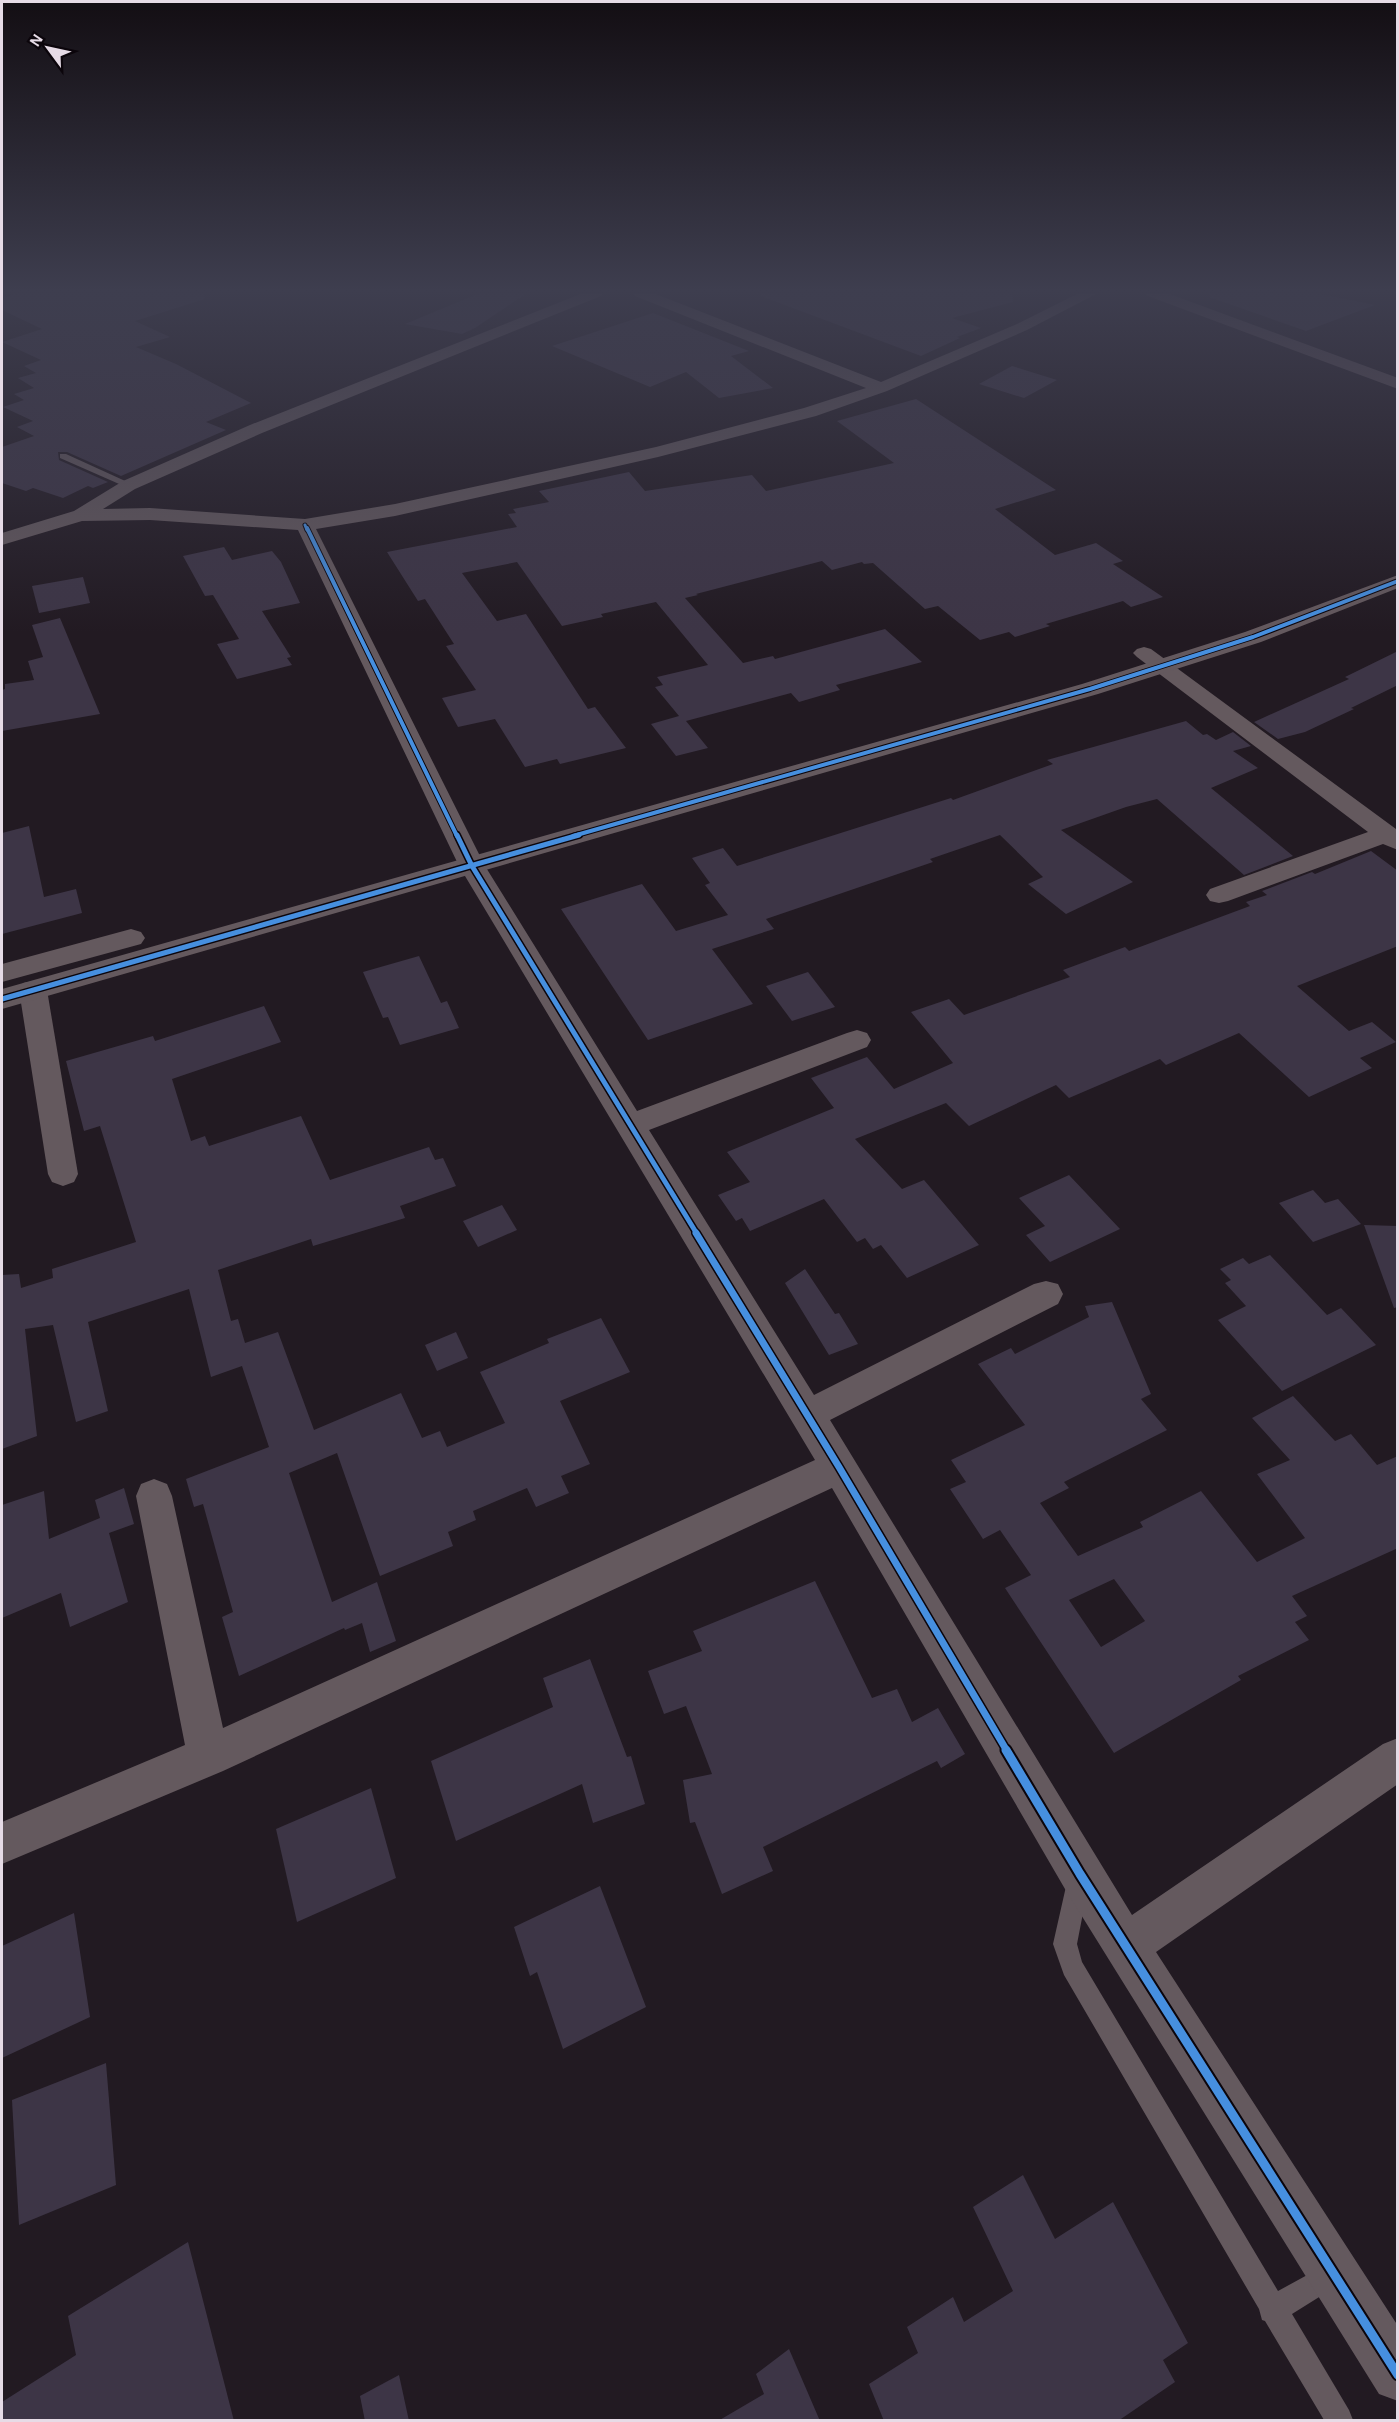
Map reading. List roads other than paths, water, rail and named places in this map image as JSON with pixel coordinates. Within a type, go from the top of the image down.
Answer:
[{"type":"street","points":[[2,539],[81,515],[129,484],[311,406]]},
{"type":"street","points":[[81,515],[150,514],[305,525],[395,510],[658,452],[828,406]]},
{"type":"street","points":[[305,525],[466,857],[632,1125],[839,1467],[1080,1874],[1398,2375]]},
{"type":"street","points":[[2,973],[466,857],[1090,689],[1154,659],[1398,562]]},
{"type":"street","points":[[1154,659],[1253,637],[1398,581]]},
{"type":"street","points":[[1154,659],[1392,838]]},
{"type":"street","points":[[1219,895],[1392,838]]},
{"type":"street","points":[[2,999],[172,949],[466,857]]},
{"type":"street","points":[[33,990],[63,1174]]},
{"type":"street","points":[[632,1125],[857,1040]]},
{"type":"street","points":[[807,1415],[1046,1293]]},
{"type":"street","points":[[2,1843],[208,1755],[839,1467]]},
{"type":"street","points":[[154,1496],[208,1755]]},
{"type":"street","points":[[1127,1945],[1398,1759]]},
{"type":"lane","points":[[63,456],[129,484]]},
{"type":"lane","points":[[1080,1874],[1065,1944],[1072,1966],[1339,2421]]},
{"type":"lane","points":[[1272,2310],[1334,2273]]}]
